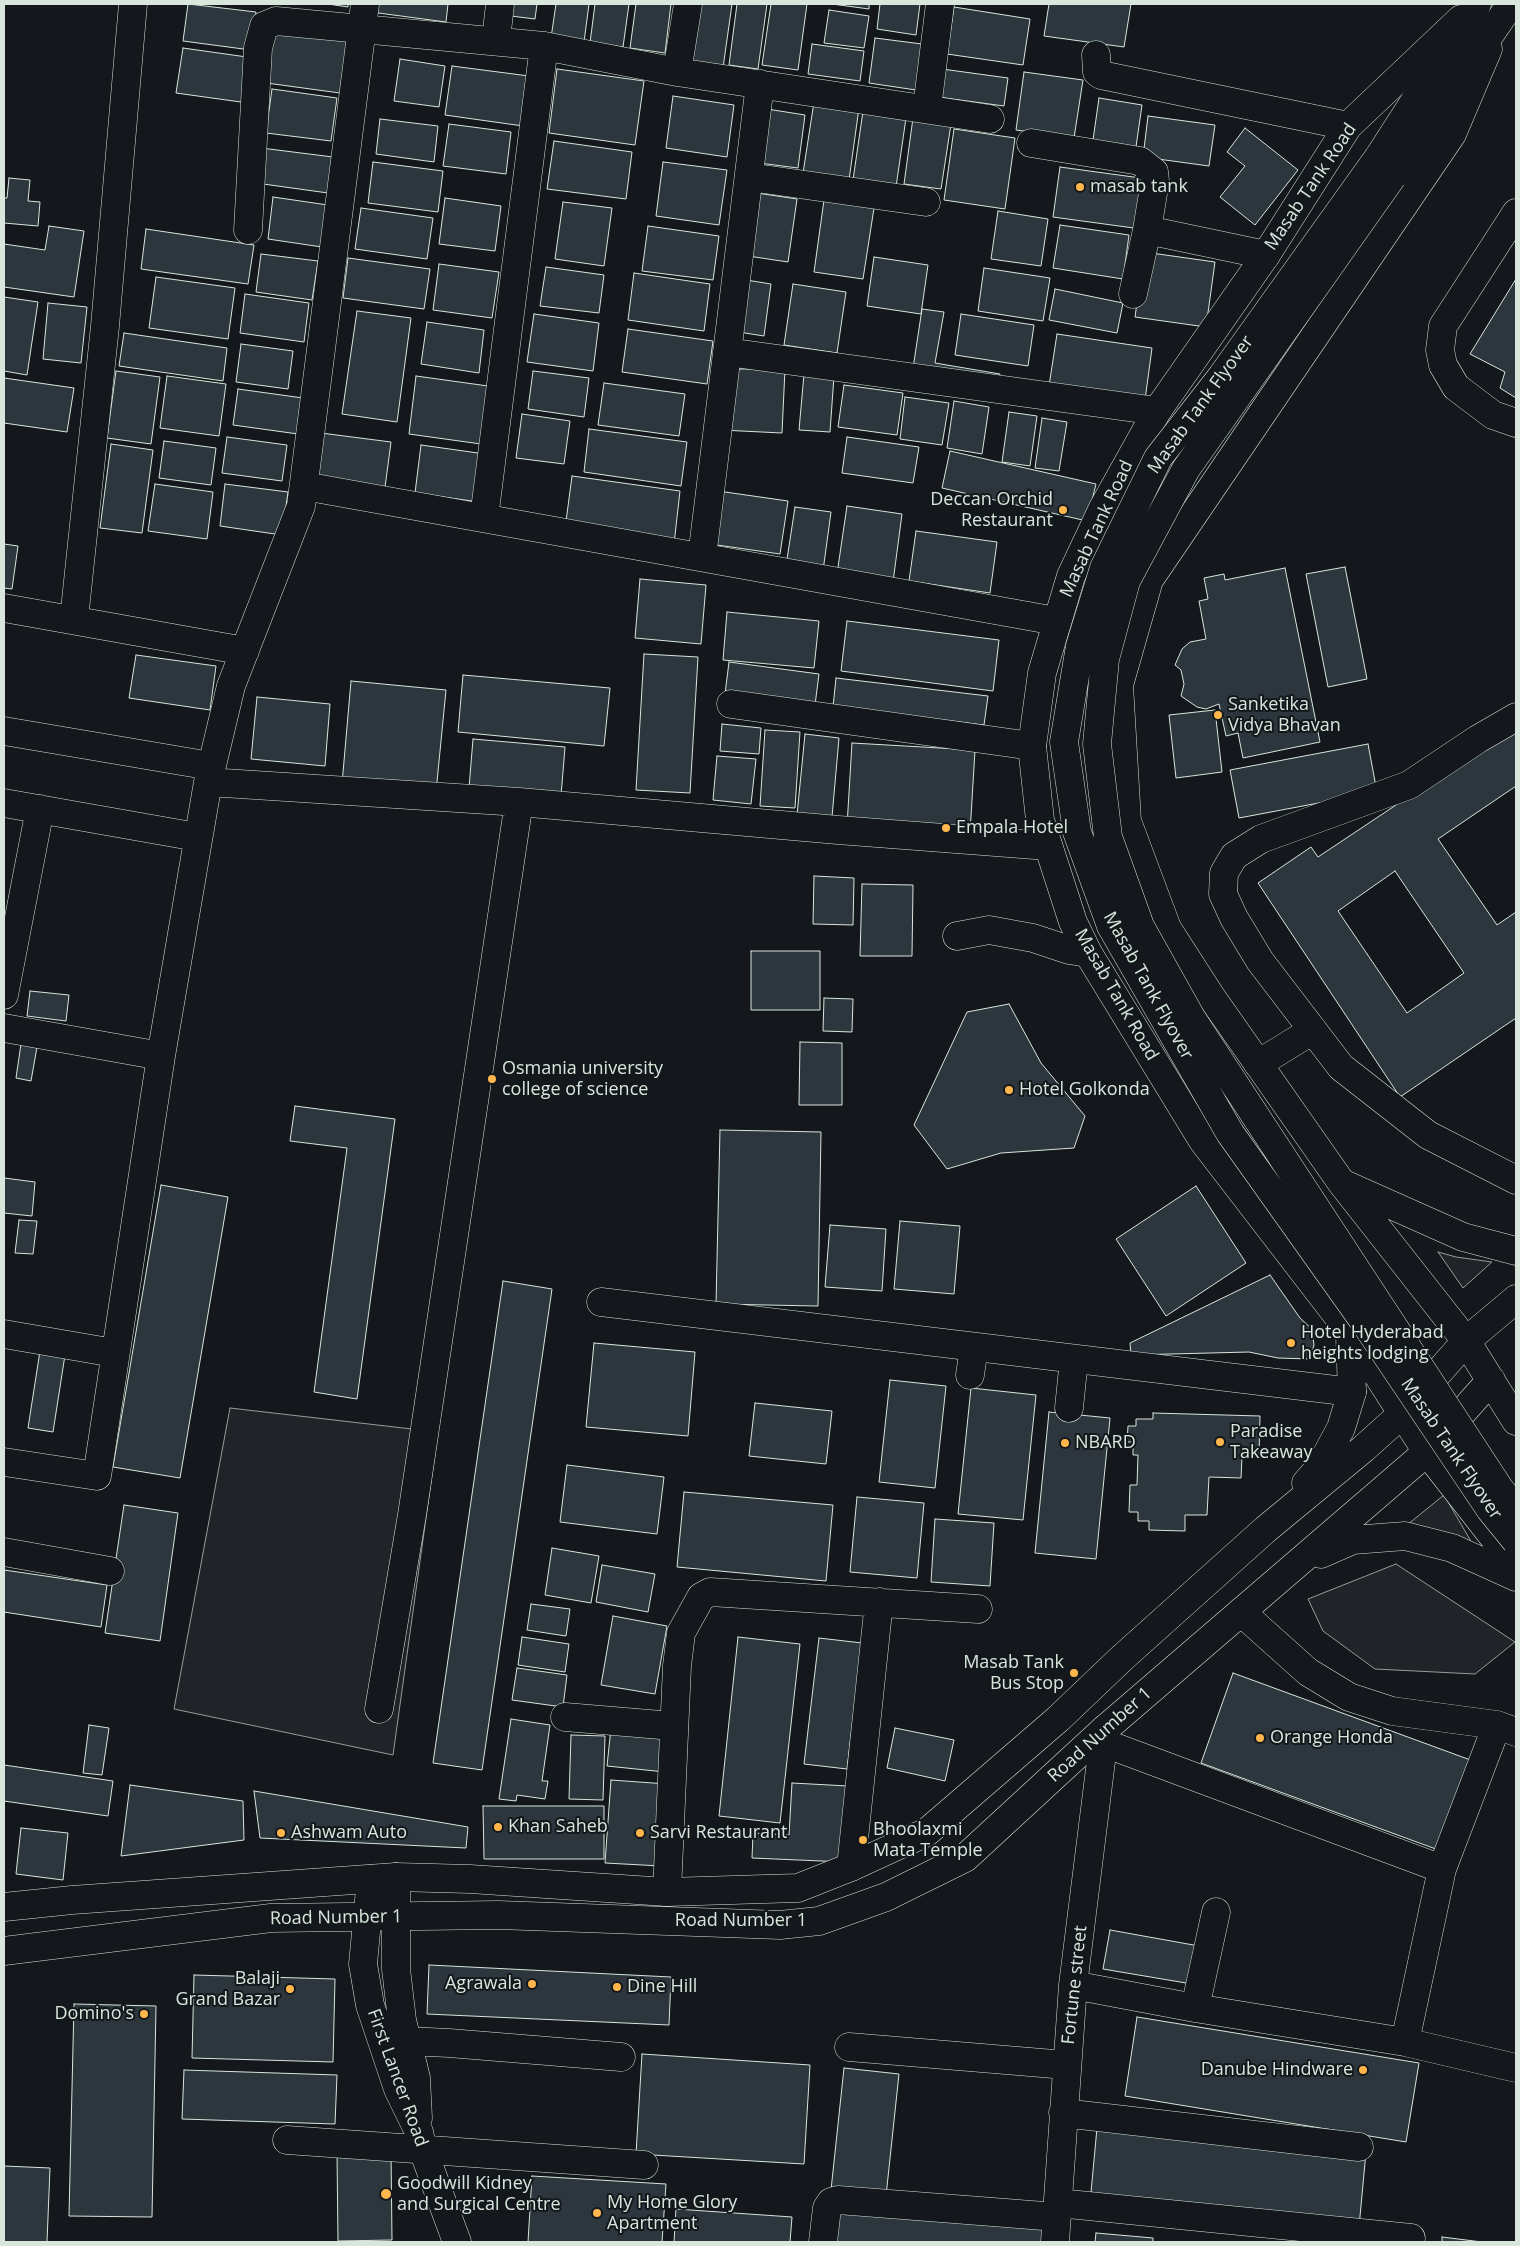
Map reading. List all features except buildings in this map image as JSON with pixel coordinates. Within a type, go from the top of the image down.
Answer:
[{"type":"main road","points":[[74,619],[105,326],[133,4]]},
{"type":"main road","points":[[496,40],[500,4]]},
{"type":"main road","points":[[677,72],[688,4]]},
{"type":"main road","points":[[927,108],[940,4]]},
{"type":"main road","name":"Masab Tank Road","points":[[1477,4],[1348,126],[1266,254],[1156,411],[1103,508],[1071,576],[1042,673],[1032,746],[1040,820],[1073,922],[1088,953],[1204,1141],[1350,1332],[1427,1452],[1516,1566]]},
{"type":"main road","name":"Masab Tank Flyover","points":[[1477,4],[1385,168],[1186,470],[1126,581],[1105,659],[1097,744],[1108,837],[1140,926],[1192,1019],[1499,1488],[1516,1509]]},
{"type":"main road","points":[[4,1462],[97,1476],[114,1353],[197,837],[210,774],[231,686],[301,506],[363,16]]},
{"type":"main road","points":[[248,230],[258,48],[264,26],[276,21],[363,16],[496,40],[544,46],[677,72],[927,108],[990,119]]},
{"type":"main road","points":[[1507,18],[1452,134],[1149,580],[1119,685],[1127,821],[1167,928],[1210,995],[1341,1182],[1466,1341],[1516,1421]]},
{"type":"main road","name":"Masab Tank Flyover","points":[[1507,18],[1385,168],[1158,458],[1104,568],[1080,646],[1064,742],[1077,832],[1116,935],[1230,1133],[1363,1320],[1490,1509],[1516,1540]]},
{"type":"main road","points":[[484,518],[544,46]]},
{"type":"main road","points":[[1096,55],[1097,72],[1101,75],[1348,126]]},
{"type":"main road","points":[[702,557],[760,84]]},
{"type":"main road","points":[[1031,143],[1140,161],[1154,172],[1155,181],[1147,230],[1133,294]]},
{"type":"main road","points":[[749,177],[926,202]]},
{"type":"main road","points":[[1516,213],[1443,326],[1440,350],[1443,365],[1456,387],[1493,415],[1516,422]]},
{"type":"main road","points":[[1147,230],[1266,254]]},
{"type":"main road","points":[[727,352],[1156,411]]},
{"type":"main road","points":[[304,486],[1056,621]]},
{"type":"main road","points":[[4,608],[245,651]]},
{"type":"main road","points":[[732,704],[1032,746]]},
{"type":"main road","points":[[1516,717],[1478,738],[1409,785],[1261,839],[1234,856],[1224,873],[1223,894],[1230,910],[1260,961],[1340,1067],[1428,1135],[1516,1180]]},
{"type":"main road","points":[[4,731],[210,774],[838,830],[1048,846]]},
{"type":"main road","points":[[380,1709],[416,1485],[518,802]]},
{"type":"main road","points":[[4,803],[197,837]]},
{"type":"main road","points":[[4,995],[40,809]]},
{"type":"main road","points":[[957,936],[989,930],[1033,938],[1070,950],[1088,953]]},
{"type":"main road","points":[[4,1028],[162,1056]]},
{"type":"main road","points":[[1258,1064],[1313,1030]]},
{"type":"main road","points":[[1204,1141],[1277,1092]]},
{"type":"main road","points":[[1247,1198],[1314,1144]]},
{"type":"main road","points":[[1341,1182],[1463,1237],[1516,1251]]},
{"type":"main road","name":"Road Number 1","points":[[4,1907],[72,1900],[384,1878],[470,1879],[667,1892],[798,1888],[851,1867],[927,1832],[1058,1719],[1122,1658],[1266,1530],[1402,1414],[1466,1341],[1516,1299]]},
{"type":"main road","points":[[601,1302],[1352,1392]]},
{"type":"main road","points":[[1266,1530],[1320,1467],[1341,1428],[1352,1392],[1353,1369],[1350,1332]]},
{"type":"main road","points":[[4,1334],[114,1353]]},
{"type":"main road","points":[[970,1375],[974,1346]]},
{"type":"main road","points":[[1069,1408],[1074,1359]]},
{"type":"main road","name":"Road Number 1","points":[[4,1951],[271,1918],[498,1915],[780,1925],[819,1921],[886,1898],[965,1858],[1241,1612],[1427,1452],[1491,1380]]},
{"type":"main road","points":[[1297,1564],[1352,1540],[1405,1536],[1452,1548],[1516,1577]]},
{"type":"main road","points":[[4,1552],[110,1571]]},
{"type":"main road","points":[[667,1892],[673,1726],[681,1633],[701,1597],[710,1592],[978,1609]]},
{"type":"main road","points":[[851,1867],[879,1602]]},
{"type":"main road","points":[[1241,1612],[1308,1672],[1349,1697],[1392,1711],[1506,1729],[1442,1869],[1405,2042]]},
{"type":"main road","points":[[565,1717],[673,1726]]},
{"type":"main road","points":[[1104,1736],[1442,1869]]},
{"type":"main road","name":"Fortune street","points":[[1057,2221],[1066,2065],[1073,1985],[1104,1736]]},
{"type":"main road","points":[[384,1878],[397,1917],[396,1969],[402,2020],[416,2078],[421,2141]]},
{"type":"main road","name":"First Lancer Road","points":[[384,1878],[367,1917],[363,1964],[370,2005],[398,2089],[421,2141],[457,2242]]},
{"type":"main road","points":[[1195,2008],[1216,1912]]},
{"type":"main road","points":[[1073,1985],[1195,2008],[1405,2042],[1516,2068]]},
{"type":"main road","points":[[407,2041],[621,2057]]},
{"type":"main road","points":[[849,2048],[1066,2065]]},
{"type":"main road","points":[[1063,2113],[1359,2148]]},
{"type":"main road","points":[[287,2140],[421,2141],[644,2165]]},
{"type":"main road","points":[[824,2242],[826,2208],[831,2202],[838,2200],[1057,2221],[1411,2238]]},
{"type":"shaded area","points":[[1438,1252],[1456,1257],[1492,1262],[1463,1288]]},
{"type":"shaded area","points":[[230,1408],[438,1432],[393,1755],[174,1709]]},
{"type":"shaded area","points":[[1444,1495],[1472,1543],[1407,1525]]},
{"type":"shaded area","points":[[1396,1564],[1515,1642],[1475,1674],[1375,1669],[1323,1631],[1308,1599]]},
{"type":"place","name":"masab tank","points":[[1080,187]]},
{"type":"place","name":"Deccan Orchid Restaurant","points":[[1063,510]]},
{"type":"place","name":"Sanketika Vidya Bhavan","points":[[1218,715]]},
{"type":"place","name":"Empala Hotel","points":[[946,828]]},
{"type":"place","name":"Osmania university college of science","points":[[492,1079]]},
{"type":"place","name":"Hotel Golkonda","points":[[1009,1090]]},
{"type":"place","name":"Hotel Hyderabad heights lodging","points":[[1291,1343]]},
{"type":"place","name":"Paradise Takeaway","points":[[1220,1442]]},
{"type":"place","name":"NBARD","points":[[1065,1443]]},
{"type":"place","name":"Masab Tank Bus Stop","points":[[1074,1673]]},
{"type":"place","name":"Orange Honda","points":[[1260,1738]]},
{"type":"place","name":"Khan Saheb","points":[[498,1827]]},
{"type":"place","name":"Ashwam Auto","points":[[281,1833]]},
{"type":"place","name":"Sarvi Restaurant","points":[[640,1833]]},
{"type":"place","name":"Bhoolaxmi Mata Temple","points":[[863,1840]]},
{"type":"place","name":"Agrawala","points":[[532,1984]]},
{"type":"place","name":"Dine Hill","points":[[617,1987]]},
{"type":"place","name":"Balaji Grand Bazar","points":[[290,1989]]},
{"type":"place","name":"Domino's","points":[[144,2014]]},
{"type":"place","name":"Danube Hindware","points":[[1363,2070]]},
{"type":"place","name":"Goodwill Kidney and Surgical Centre","points":[[386,2194]]},
{"type":"place","name":"My Home Glory Apartment","points":[[597,2213]]}]
